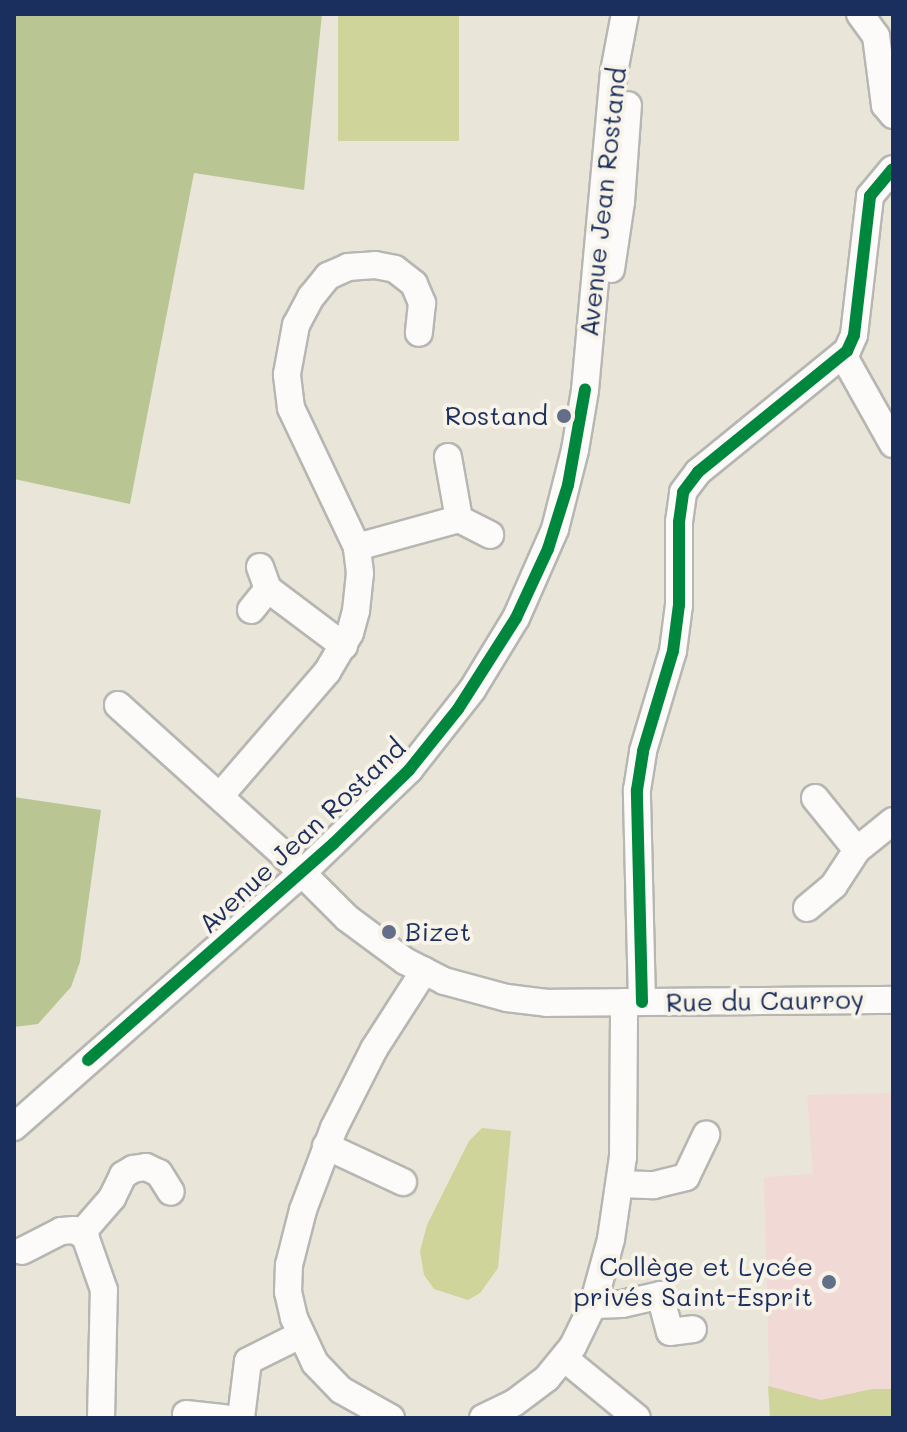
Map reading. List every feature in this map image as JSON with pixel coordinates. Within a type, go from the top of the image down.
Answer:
[{"type":"street","name":"Avenue Jean Rostand","points":[[585,390],[613,86],[625,14]]},
{"type":"street","name":"Avenue Jean Rostand","points":[[19,1113],[302,873],[427,749],[472,690],[501,643],[538,573],[561,509],[606,298],[621,202],[632,14]]},
{"type":"street","points":[[860,14],[877,41],[885,105],[893,115]]},
{"type":"street","points":[[495,1416],[536,1387],[564,1358],[593,1305],[611,1239],[620,1184],[633,1002],[637,790],[643,751],[673,651],[683,492],[698,472],[843,355],[854,335],[870,196],[893,169]]},
{"type":"street","points":[[220,796],[327,672],[344,646],[358,600],[357,547],[291,408],[287,374],[296,325],[311,297],[328,276],[348,267],[375,265],[395,269],[414,284],[422,303],[419,333]]},
{"type":"street","points":[[843,355],[893,444]]},
{"type":"street","points":[[448,457],[459,519]]},
{"type":"street","points":[[357,547],[459,519],[490,535]]},
{"type":"street","points":[[251,610],[264,578],[344,646]]},
{"type":"street","name":"Rue du Caurroy","points":[[118,705],[359,927],[424,971],[472,990],[547,1003],[893,1000]]},
{"type":"street","points":[[815,798],[857,850]]},
{"type":"street","points":[[807,908],[834,885],[857,850],[893,821]]},
{"type":"street","points":[[391,1418],[351,1398],[331,1382],[300,1335],[290,1305],[289,1265],[326,1146],[365,1065],[424,971]]},
{"type":"street","points":[[620,1184],[654,1185],[686,1177],[706,1135]]},
{"type":"street","points":[[326,1146],[403,1182]]},
{"type":"street","points":[[101,1418],[104,1290],[85,1236],[89,1221],[112,1198],[128,1171],[139,1167],[153,1170],[164,1177],[171,1192]]},
{"type":"street","points":[[22,1251],[61,1231],[74,1230],[85,1236]]},
{"type":"street","points":[[593,1305],[622,1304],[660,1295],[670,1332],[693,1329]]},
{"type":"street","points":[[241,1418],[248,1361],[300,1335]]},
{"type":"street","points":[[564,1358],[637,1418]]},
{"type":"street","points":[[186,1414],[225,1418]]},
{"type":"shaded area","name":"Collège et Lycée privés Saint-Esprit","points":[[893,1093],[893,1418],[770,1418],[764,1177],[813,1174],[807,1095]]},
{"type":"green space","points":[[14,14],[322,14],[304,190],[194,173],[130,504],[14,479]]},
{"type":"green space","points":[[338,14],[459,14],[459,141],[338,141]]},
{"type":"green space","points":[[14,797],[101,810],[80,962],[71,987],[38,1024],[14,1027]]},
{"type":"green space","points":[[482,1128],[511,1131],[498,1268],[480,1293],[468,1300],[434,1289],[424,1275],[420,1251],[427,1225],[469,1141]]},
{"type":"green space","points":[[768,1386],[821,1400],[872,1389],[893,1389],[893,1418],[770,1418]]},
{"type":"cycle path","points":[[642,1002],[637,790],[643,751],[673,651],[679,605],[679,522],[683,492],[698,472],[847,351],[854,335],[870,196],[893,169]]},
{"type":"cycle path","points":[[88,1060],[333,844],[409,770],[458,709],[516,618],[548,549],[568,485],[585,390]]},
{"type":"place","name":"Rostand","points":[[564,416]]},
{"type":"place","name":"Bizet","points":[[389,932]]},
{"type":"place","name":"Collège et Lycée privés Saint-Esprit","points":[[829,1282]]}]
